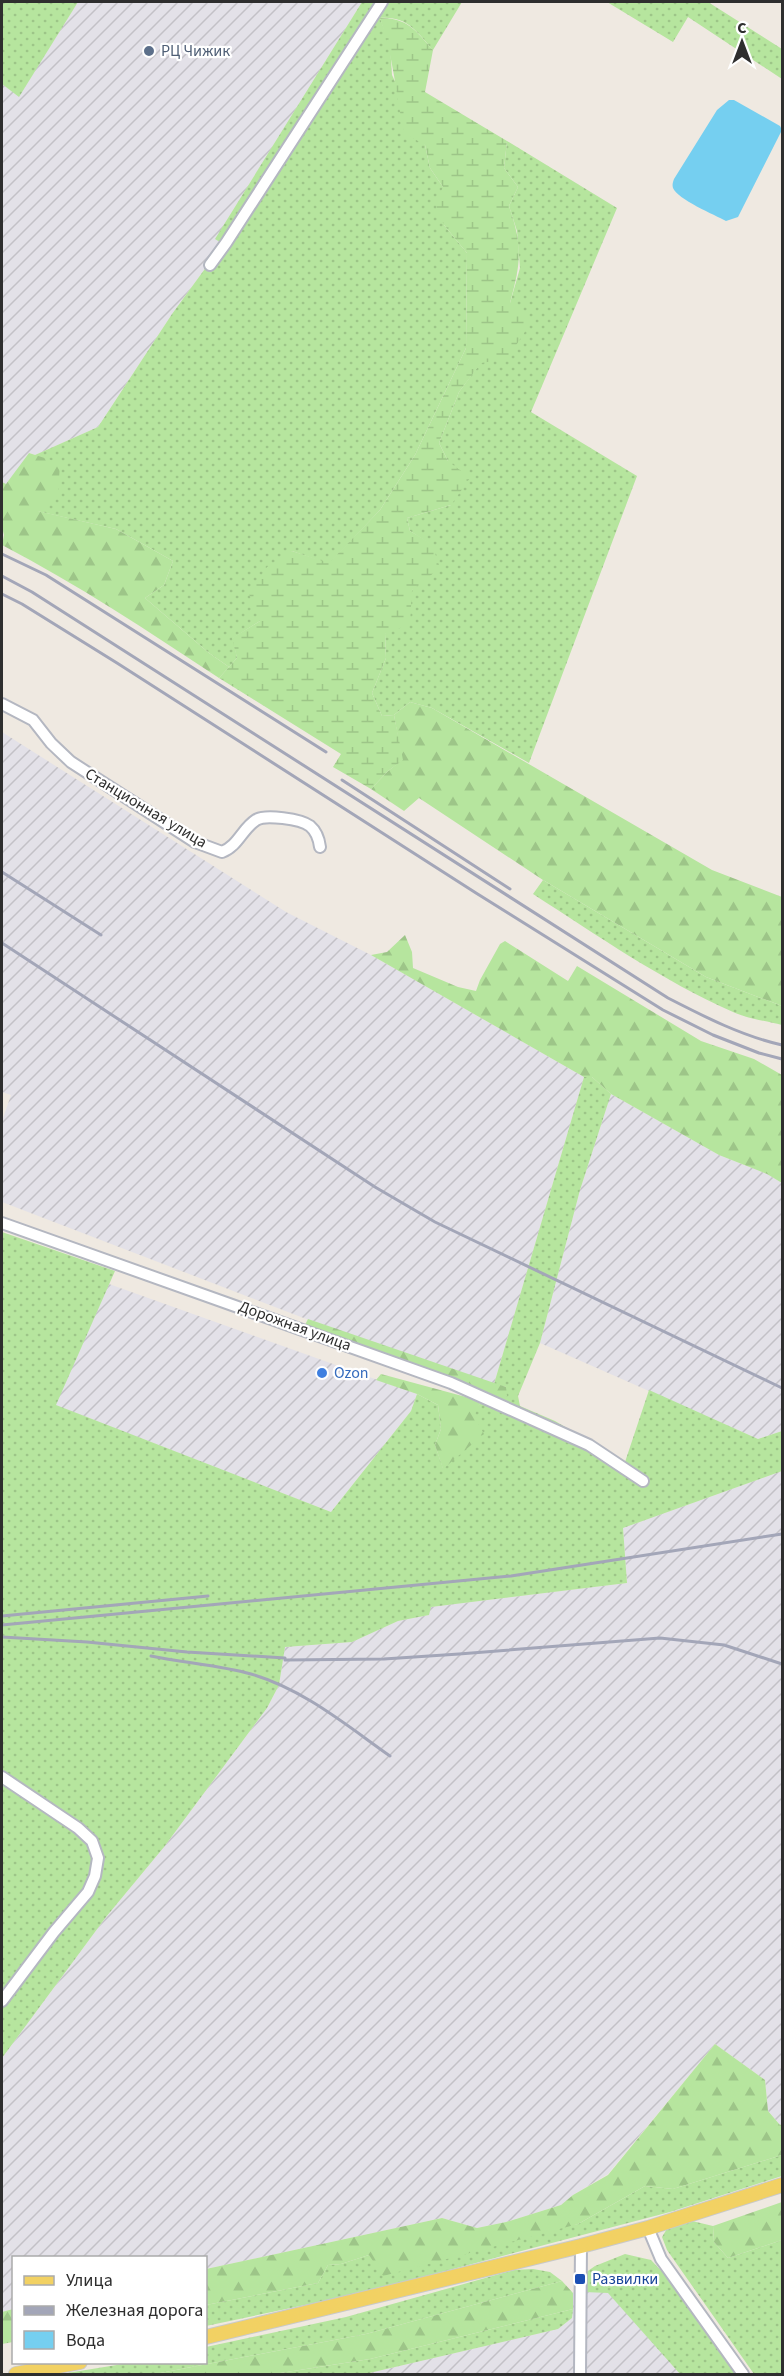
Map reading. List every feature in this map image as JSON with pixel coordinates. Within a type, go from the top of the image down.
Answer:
[{"type":"main road","points":[[207,2337],[581,2246],[648,2228],[783,2185]]},
{"type":"main road","points":[[16,2374],[69,2364]]},
{"type":"street","points":[[210,266],[382,2]]},
{"type":"street","name":"Станционная улица","points":[[2,704],[33,720],[70,762],[195,842],[222,852],[231,849],[254,821],[262,816],[295,820],[310,825],[318,835],[320,847]]},
{"type":"street","name":"Дорожная улица","points":[[2,1222],[451,1383],[589,1445],[643,1481]]},
{"type":"street","points":[[2,1777],[78,1828],[92,1841],[98,1858],[95,1876],[88,1892],[54,1932],[2,2001]]},
{"type":"street","points":[[648,2228],[661,2259],[743,2374]]},
{"type":"street","points":[[580,2374],[581,2246]]},
{"type":"shaded area","points":[[78,2],[362,2],[216,238],[223,244],[172,314],[98,427],[35,455],[29,453],[6,485],[2,482],[2,84],[19,96]]},
{"type":"shaded area","points":[[2,732],[286,912],[371,955],[584,1077],[494,1384],[301,1317],[2,1202],[2,1121],[11,1095],[2,1092]]},
{"type":"shaded area","points":[[611,1094],[719,1155],[767,1174],[782,1183],[782,1431],[758,1439],[540,1343],[580,1190]]},
{"type":"shaded area","points":[[109,1284],[417,1394],[411,1411],[331,1512],[55,1405]]},
{"type":"shaded area","points":[[782,1471],[782,2124],[780,2125],[768,2111],[765,2080],[715,2044],[608,2174],[561,2205],[506,2222],[477,2228],[442,2218],[207,2269],[207,2256],[12,2256],[12,2309],[2,2312],[2,2058],[106,1917],[164,1847],[267,1708],[279,1685],[285,1647],[352,1642],[398,1621],[429,1615],[430,1607],[627,1583],[623,1528]]},
{"type":"shaded area","points":[[608,2292],[680,2374],[365,2374],[558,2329],[572,2318],[573,2293]]},
{"type":"green space","points":[[2,2],[78,2],[19,97],[2,84]]},
{"type":"green space","points":[[362,2],[462,2],[433,50],[416,31],[404,22],[397,19],[380,18],[390,45],[392,75],[425,145],[430,168],[443,187],[444,225],[467,253],[466,348],[415,455],[380,510],[329,564],[292,551],[260,621],[233,638],[237,658],[229,667],[209,653],[145,598],[164,585],[173,561],[116,529],[37,511],[35,455],[98,427],[172,314],[223,244],[215,239]]},
{"type":"green space","points":[[607,2],[708,2],[782,49],[782,79],[688,17],[673,42]]},
{"type":"green space","points":[[380,18],[398,20],[410,26],[433,50],[425,92],[507,141],[504,168],[518,187],[509,206],[517,233],[519,255],[510,303],[532,321],[507,359],[481,363],[459,392],[439,443],[448,461],[470,478],[451,505],[407,518],[410,531],[432,544],[440,568],[412,590],[410,624],[385,634],[386,658],[372,693],[382,716],[394,715],[403,760],[388,771],[371,789],[333,767],[341,754],[219,678],[237,658],[232,638],[260,621],[249,594],[267,567],[292,551],[329,563],[380,510],[415,455],[466,348],[467,253],[444,225],[435,204],[443,187],[430,168],[425,145],[404,133],[391,60]]},
{"type":"green space","points":[[507,141],[617,208],[531,412],[637,476],[529,763],[432,708],[410,702],[394,715],[382,716],[372,693],[386,658],[385,634],[412,590],[432,545],[410,531],[407,518],[451,505],[448,461],[439,443],[459,392],[481,362],[510,303],[520,268],[517,231],[509,206],[518,187],[504,168]]},
{"type":"green space","points":[[29,453],[60,463],[58,495],[38,511],[116,529],[173,561],[164,585],[145,598],[209,653],[229,667],[219,678],[85,592],[2,545],[4,535],[2,482],[6,484]]},
{"type":"green space","points":[[410,702],[432,708],[712,870],[782,897],[782,1006],[706,977],[543,880],[419,798],[404,811],[371,789],[402,760],[394,715]]},
{"type":"green space","points":[[543,880],[706,977],[782,1006],[782,1025],[733,1012],[631,957],[533,894]]},
{"type":"green space","points":[[405,935],[412,952],[413,968],[458,987],[476,991],[500,944],[505,941],[568,981],[577,966],[701,1041],[754,1059],[782,1075],[782,1183],[767,1174],[719,1155],[611,1094],[592,1077],[584,1077],[371,955],[387,952]]},
{"type":"green space","points":[[584,1077],[592,1077],[611,1094],[580,1190],[540,1343],[518,1396],[520,1406],[555,1421],[625,1462],[649,1390],[758,1439],[782,1431],[782,1471],[623,1528],[627,1583],[431,1607],[429,1615],[398,1621],[352,1642],[285,1647],[279,1685],[267,1708],[164,1847],[106,1917],[2,2058],[2,1232],[115,1271],[56,1405],[331,1512],[411,1411],[417,1394],[438,1405],[441,1429],[435,1445],[443,1468],[456,1453],[471,1418],[483,1399],[506,1387],[494,1384]]},
{"type":"green space","points":[[308,1319],[506,1387],[507,1396],[488,1396],[304,1327]]},
{"type":"green space","points":[[381,1374],[466,1397],[480,1403],[474,1416],[484,1434],[443,1469],[435,1445],[441,1429],[438,1405],[417,1394],[376,1380]]},
{"type":"green space","points":[[715,2044],[765,2080],[768,2111],[780,2125],[782,2124],[782,2155],[673,2189],[645,2186],[578,2224],[383,2276],[369,2255],[341,2264],[328,2265],[318,2283],[207,2305],[207,2269],[442,2218],[477,2228],[506,2222],[561,2205],[573,2195],[608,2175]]},
{"type":"green space","points":[[782,2155],[782,2176],[670,2212],[362,2293],[207,2326],[207,2305],[318,2283],[328,2265],[341,2264],[369,2255],[578,2224],[645,2186],[673,2189]]},
{"type":"green space","points":[[782,2202],[782,2240],[728,2258],[714,2242],[713,2226]]},
{"type":"green space","points":[[692,2221],[713,2226],[714,2242],[728,2258],[782,2240],[782,2374],[754,2374],[667,2250],[662,2237],[668,2227]]},
{"type":"green space","points":[[625,2254],[651,2260],[673,2283],[737,2374],[680,2374],[608,2293],[584,2292],[585,2273],[595,2266]]},
{"type":"green space","points":[[533,2269],[550,2272],[562,2281],[366,2334],[155,2374],[61,2374],[123,2364],[207,2364],[207,2347],[346,2317],[514,2270]]},
{"type":"green space","points":[[562,2281],[573,2293],[573,2309],[370,2359],[274,2374],[155,2374],[366,2334]]},
{"type":"green space","points":[[12,2309],[12,2342],[2,2344],[2,2312]]},
{"type":"green space","points":[[573,2309],[572,2318],[558,2329],[365,2374],[274,2374],[370,2359]]},
{"type":"water","points":[[729,100],[734,100],[780,126],[782,130],[738,217],[726,221],[681,197],[673,188],[673,184],[717,110]]},
{"type":"railway","points":[[2,554],[46,575],[326,752]]},
{"type":"railway","points":[[2,576],[32,592],[668,998],[738,1031],[782,1045]]},
{"type":"railway","points":[[2,594],[117,663],[663,1010],[713,1035],[759,1053],[782,1059]]},
{"type":"railway","points":[[342,780],[510,889]]},
{"type":"railway","points":[[2,872],[101,935]]},
{"type":"railway","points":[[2,943],[375,1187],[435,1222],[782,1388]]},
{"type":"railway","points":[[2,1625],[511,1576],[782,1534]]},
{"type":"railway","points":[[2,1616],[208,1596]]},
{"type":"railway","points":[[2,1637],[285,1658],[285,1660],[384,1659],[660,1638],[724,1645],[782,1664]]},
{"type":"railway","points":[[151,1656],[227,1668],[270,1681],[324,1709],[390,1756]]},
{"type":"place","name":"РЦ Чижик","points":[[149,51]]},
{"type":"place","name":"Ozon","points":[[322,1373]]},
{"type":"place","name":"Развилки","points":[[580,2279]]}]
